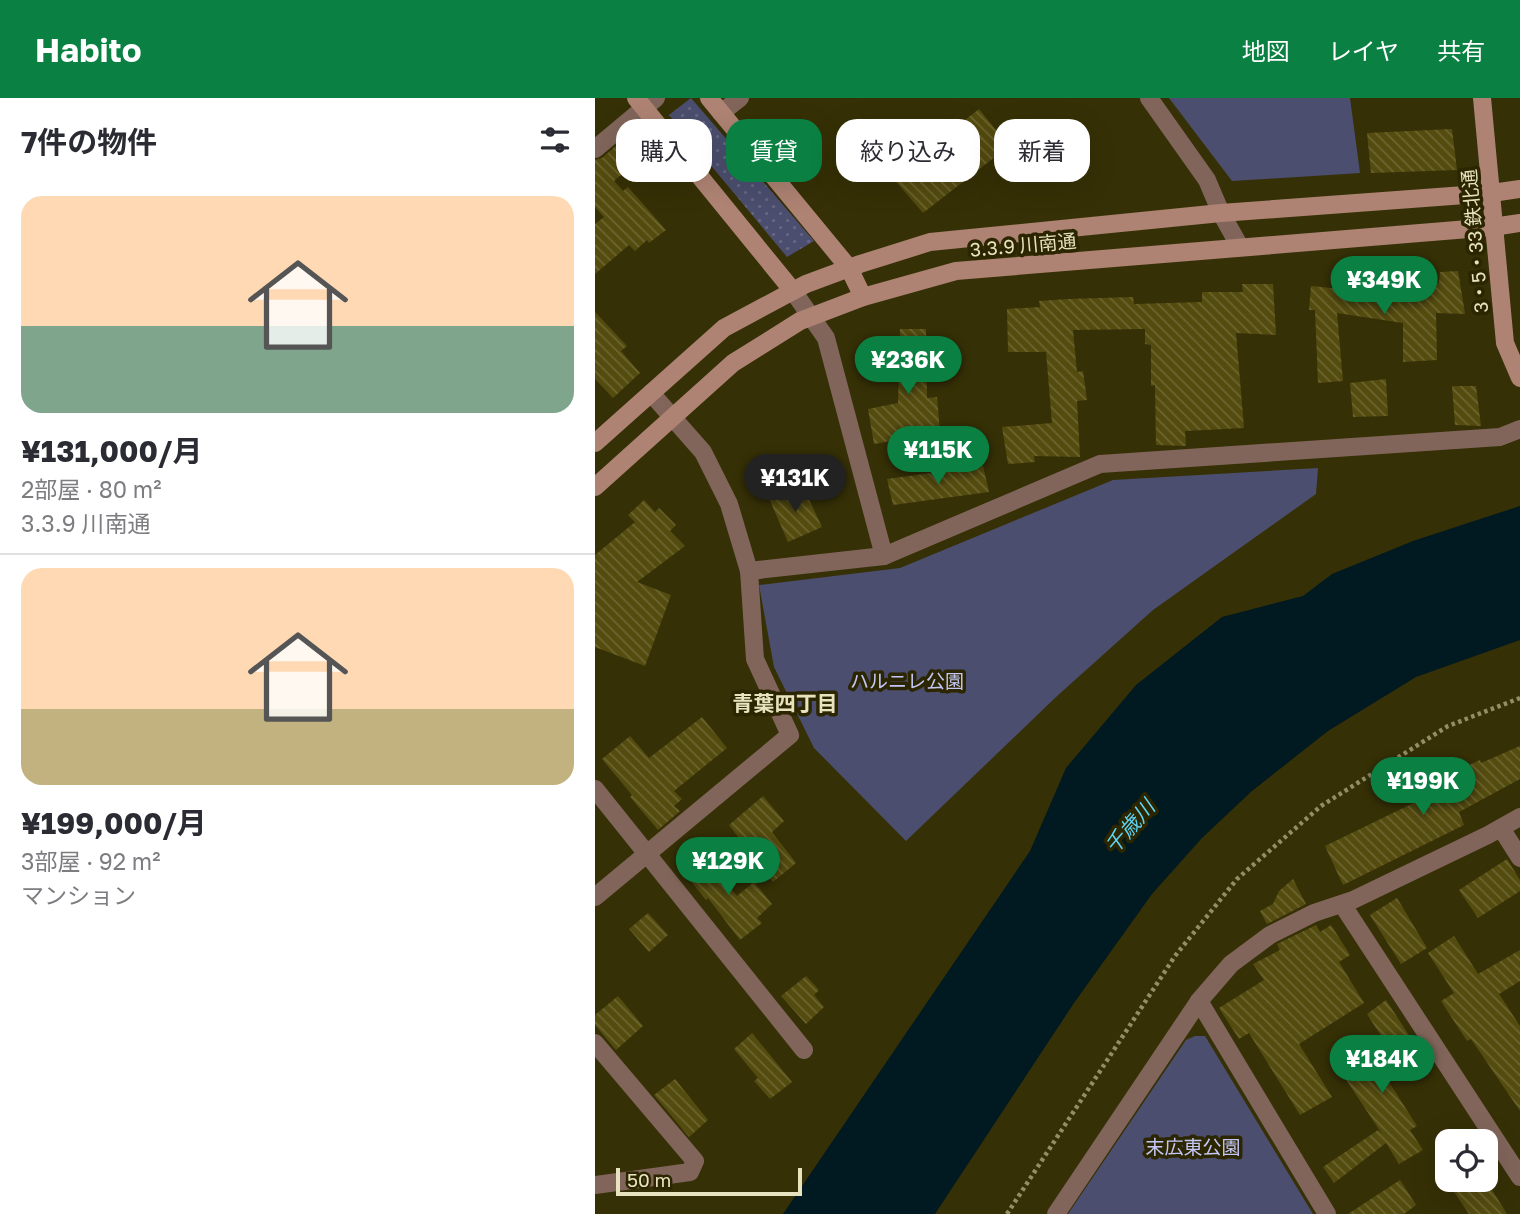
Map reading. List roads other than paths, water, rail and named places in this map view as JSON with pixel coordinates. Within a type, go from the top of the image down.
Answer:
[{"type":"street","points":[[709,98],[849,268],[863,297]]},
{"type":"street","points":[[722,113],[740,98]]},
{"type":"street","points":[[1149,98],[1207,180],[1221,214],[1240,247]]},
{"type":"street","name":"3・5・33 鉄北通","points":[[1482,98],[1505,343],[1520,378]]},
{"type":"street","points":[[595,149],[645,101],[793,291],[826,338],[884,556]]},
{"type":"street","name":"3.3.9 川南通","points":[[595,443],[724,328],[793,291],[849,268],[930,242],[1221,214],[1492,193],[1520,188]]},
{"type":"street","name":"3.3.9 川南通","points":[[595,486],[733,363],[800,321],[863,297],[956,271],[1493,227],[1520,222]]},
{"type":"street","points":[[595,897],[790,735],[755,659],[749,571],[729,503],[703,452],[651,393]]},
{"type":"street","points":[[749,571],[884,556],[1100,464],[1500,438],[1520,429]]},
{"type":"street","points":[[595,789],[804,1050]]},
{"type":"street","points":[[1056,1214],[1199,1000],[1231,964],[1270,935],[1314,913],[1342,904],[1408,874],[1520,817]]},
{"type":"street","points":[[1501,828],[1520,858]]},
{"type":"street","points":[[1342,904],[1520,1177]]},
{"type":"street","points":[[1199,1000],[1327,1214]]},
{"type":"street","points":[[595,1043],[695,1161],[690,1172],[595,1185]]},
{"type":"water","name":"千歳川","points":[[1520,506],[1520,640],[1416,677],[1328,731],[1252,791],[1202,838],[1152,894],[1074,1003],[935,1214],[783,1214],[1030,851],[1066,768],[1136,685],[1222,617],[1303,596],[1332,574],[1413,541]]},
{"type":"district","name":"青葉四丁目","points":[[785,704]]},
{"type":"park label","name":"ハルニレ公園","points":[[907,681]]},
{"type":"park label","name":"末広東公園","points":[[1193,1147]]}]
